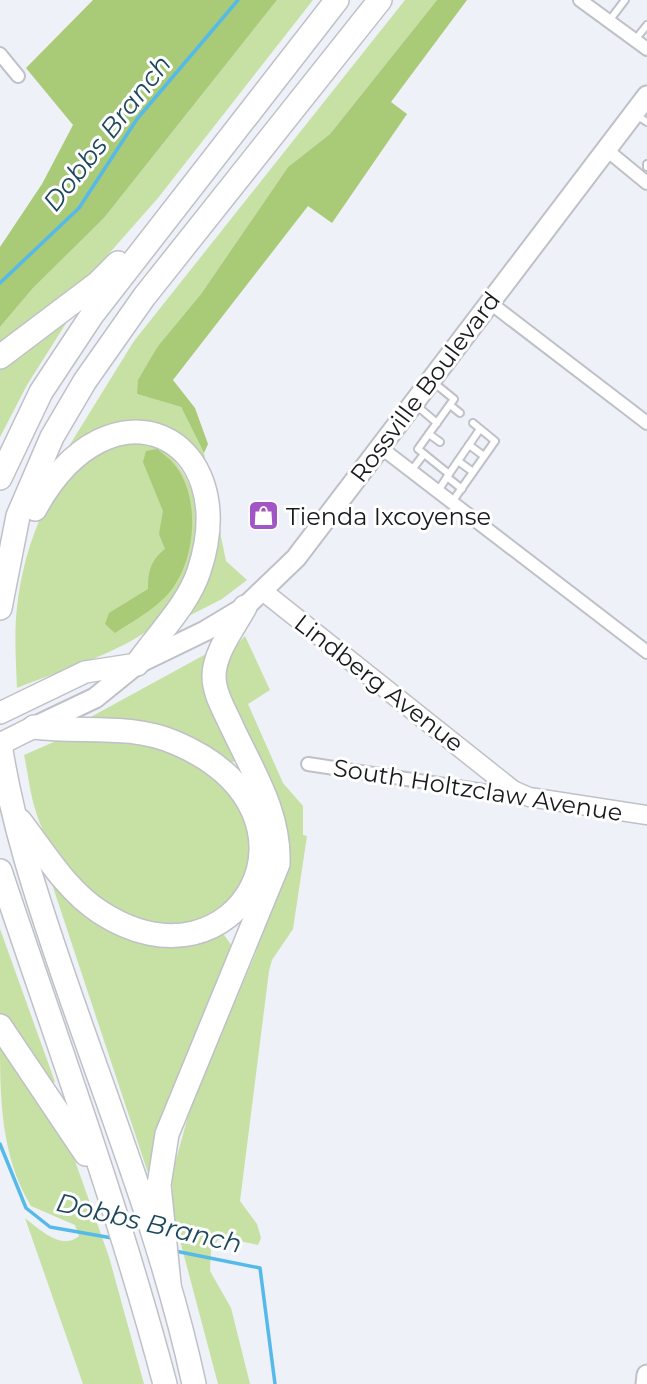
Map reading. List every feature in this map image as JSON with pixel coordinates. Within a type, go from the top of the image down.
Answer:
[{"type":"highway","points":[[0,478],[41,392],[92,315],[337,0]]},
{"type":"highway","points":[[0,608],[8,558],[19,516],[52,437],[110,343],[380,0]]},
{"type":"highway","points":[[0,358],[98,283],[183,199]]},
{"type":"highway","points":[[8,558],[48,484],[69,460],[105,436],[137,430],[169,440],[193,464],[200,482],[207,527],[205,549],[198,575],[185,599],[137,664]]},
{"type":"highway","points":[[169,1284],[159,1185],[167,1134],[278,864],[279,838],[274,815],[219,699],[214,677],[217,662],[245,607]]},
{"type":"highway","name":"Rossville Boulevard","points":[[0,713],[85,672],[137,664]]},
{"type":"highway","points":[[10,808],[64,879],[82,898],[98,911],[136,931],[150,934],[187,933],[218,924],[242,905],[257,879],[262,854],[261,833],[254,810],[225,774],[176,743],[140,732],[34,727]]},
{"type":"highway","name":"Rossville Boulevard","points":[[0,744],[34,727]]},
{"type":"highway","points":[[0,744],[10,808],[169,1284],[194,1384]]},
{"type":"highway","points":[[0,871],[107,1187],[142,1298],[165,1384]]},
{"type":"highway","points":[[0,1026],[107,1187]]},
{"type":"main road","name":"Rossville Boulevard","points":[[34,727],[95,698],[137,664],[205,631],[264,592],[296,558],[489,302],[608,151],[641,118],[647,96]]},
{"type":"main road","name":"Lindberg Avenue","points":[[264,592],[513,790],[529,797]]},
{"type":"main road","name":"South Holtzclaw Avenue","points":[[529,797],[647,815]]},
{"type":"main road","points":[[646,1384],[647,1375]]},
{"type":"street","points":[[580,0],[647,48]]},
{"type":"street","points":[[0,54],[18,76]]},
{"type":"street","points":[[608,151],[645,171]]},
{"type":"street","points":[[489,302],[647,423]]},
{"type":"street","points":[[380,447],[647,652]]},
{"type":"street","name":"South Holtzclaw Avenue","points":[[308,764],[529,797]]},
{"type":"lane","points":[[609,21],[625,0]]},
{"type":"lane","points":[[635,40],[647,25]]},
{"type":"lane","points":[[430,380],[454,399],[418,449],[462,489]]},
{"type":"lane","points":[[413,403],[437,423]]},
{"type":"lane","points":[[450,405],[460,413]]},
{"type":"lane","points":[[452,502],[495,441],[473,423]]},
{"type":"lane","points":[[438,491],[480,429]]},
{"type":"lane","points":[[429,433],[440,442]]},
{"type":"lane","points":[[469,445],[484,456]]},
{"type":"lane","points":[[452,452],[473,472]]},
{"type":"lane","points":[[411,471],[424,454]]},
{"type":"green space","points":[[93,0],[277,0],[104,218],[33,288],[0,327],[0,247],[42,184],[73,125],[26,68]]},
{"type":"green space","points":[[277,0],[313,0],[158,198],[98,266],[67,297],[0,350],[0,327],[33,288],[104,218]]},
{"type":"green space","points":[[405,0],[437,0],[330,134],[288,167],[201,294],[158,346],[137,394],[181,407],[204,453],[226,561],[247,580],[222,599],[173,624],[211,550],[183,445],[95,434],[66,451],[134,341]]},
{"type":"green space","points":[[437,0],[467,0],[391,102],[407,114],[332,223],[308,206],[173,380],[195,408],[208,444],[204,453],[181,407],[137,394],[138,380],[158,346],[201,294],[288,167],[330,134]]},
{"type":"green space","points":[[70,317],[27,385],[0,437],[0,369]]},
{"type":"green space","points":[[120,441],[144,442],[158,446],[169,454],[183,473],[197,512],[194,553],[188,573],[168,610],[142,635],[108,652],[17,688],[17,607],[23,569],[35,530],[53,494],[77,464]]},
{"type":"green space","points":[[157,449],[174,464],[189,494],[192,530],[189,549],[177,582],[167,595],[149,611],[115,633],[105,624],[109,613],[148,589],[151,566],[165,549],[159,534],[163,511],[143,462],[146,451]]},
{"type":"green space","points":[[245,636],[270,690],[248,704],[283,783],[303,806],[303,835],[307,836],[293,929],[272,960],[269,971],[240,1201],[257,1224],[261,1238],[258,1245],[225,1238],[218,1240],[211,1250],[210,1271],[231,1308],[250,1384],[218,1384],[173,1214],[172,1174],[192,1102],[255,955],[288,858],[287,833],[281,808],[227,692],[229,659]]},
{"type":"green space","points":[[217,648],[236,760],[226,767],[76,725]]},
{"type":"green space","points":[[103,736],[180,754],[209,772],[226,788],[247,827],[250,848],[248,869],[239,889],[219,912],[176,924],[146,922],[125,916],[86,890],[55,854],[36,812],[24,755],[56,741]]},
{"type":"green space","points":[[48,872],[106,923],[220,929],[236,952],[152,1185]]},
{"type":"green space","points":[[0,929],[55,1082],[48,1085],[0,1015]]},
{"type":"green space","points":[[0,1037],[68,1141],[109,1257],[144,1384],[83,1384],[25,1218],[58,1240],[72,1240],[79,1236],[75,1225],[31,1206],[13,1166],[4,1124]]},
{"type":"waterway","name":"Dobbs Branch","points":[[0,283],[79,208],[137,119],[238,0]]},
{"type":"waterway","name":"Dobbs Branch","points":[[0,1144],[26,1208],[50,1227],[112,1238]]},
{"type":"waterway","name":"Dobbs Branch","points":[[175,1251],[260,1268],[275,1384]]},
{"type":"place","name":"Tienda Ixcoyense","points":[[263,516]]}]
